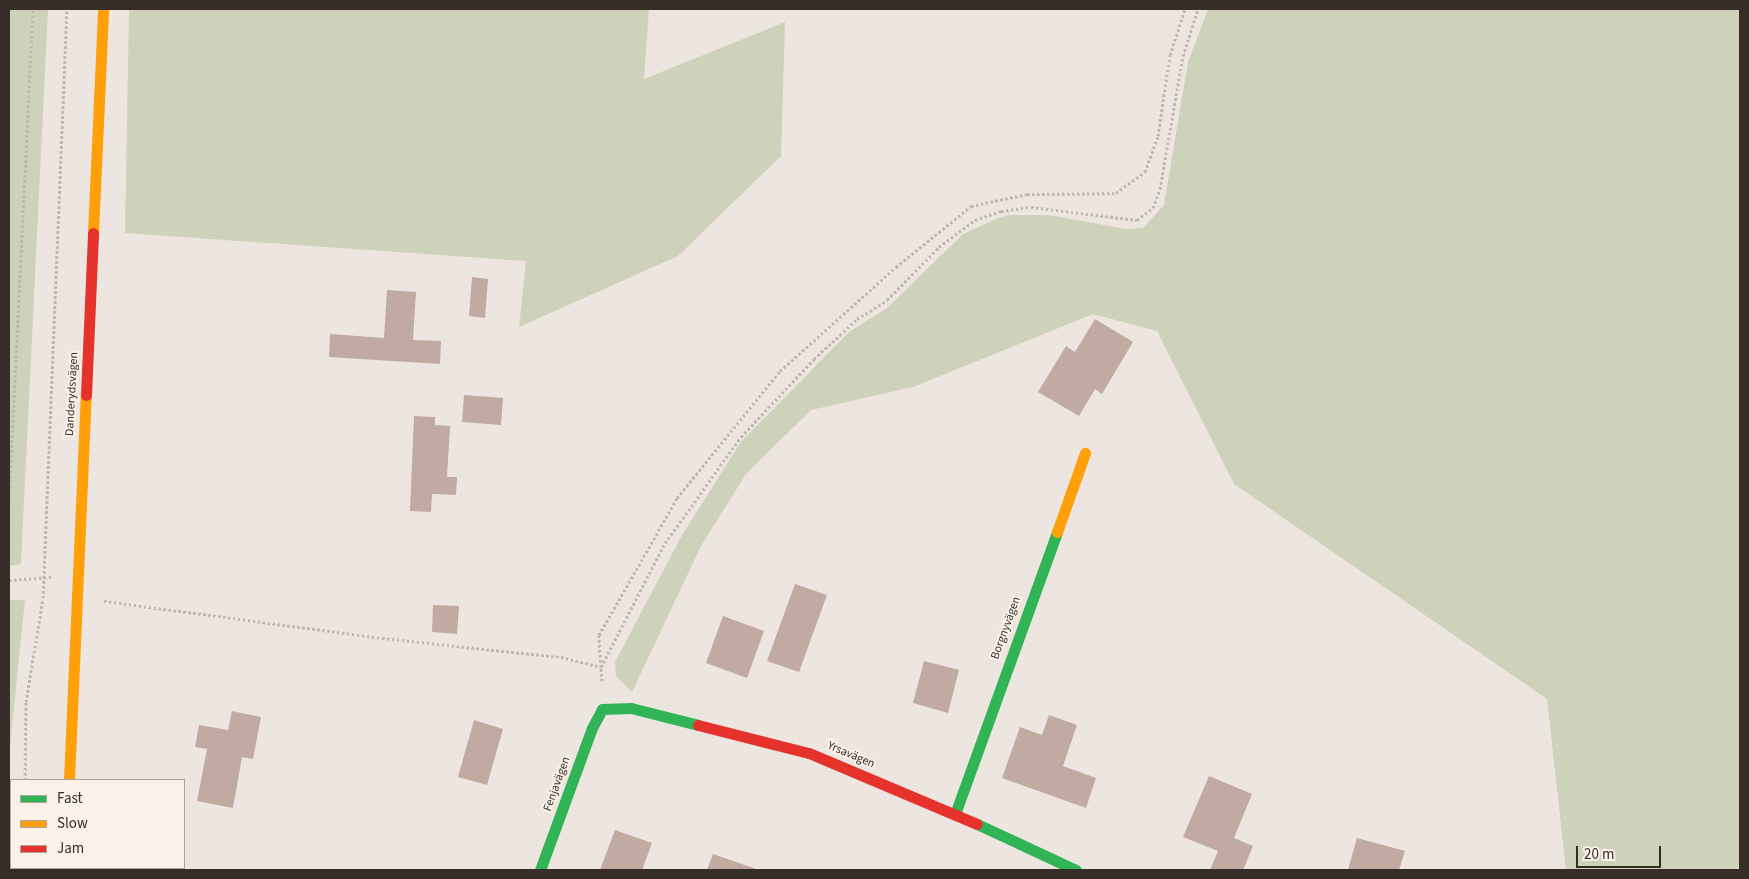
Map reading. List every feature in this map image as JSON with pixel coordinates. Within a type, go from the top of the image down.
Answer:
[{"type":"street","name":"Danderydsvägen","points":[[69,779],[75,598],[103,9]]},
{"type":"street","name":"Borgnyvägen","points":[[955,814],[1085,453]]},
{"type":"street","name":"Yrsavägen","points":[[602,709],[631,708],[809,752],[955,814],[1076,870]]},
{"type":"street","name":"Fenjavägen","points":[[540,870],[592,728],[602,709]]},
{"type":"path","points":[[9,502],[33,9]]},
{"type":"path","points":[[25,779],[26,702],[43,598],[67,9]]},
{"type":"path","points":[[602,709],[599,635],[677,498],[780,371],[896,267],[971,206],[1028,194],[1116,193],[1146,172],[1158,136],[1170,55],[1185,9]]},
{"type":"path","points":[[601,667],[665,543],[741,437],[814,358],[856,319],[887,300],[939,247],[975,220],[1001,211],[1031,207],[1137,220],[1153,208],[1160,189],[1183,56],[1198,9]]},
{"type":"path","points":[[9,580],[77,577]]},
{"type":"path","points":[[43,598],[75,598],[561,657],[601,667]]},
{"type":"green space","points":[[9,9],[48,9],[21,564],[9,566]]},
{"type":"green space","points":[[129,9],[649,9],[644,79],[785,22],[781,156],[678,256],[519,327],[526,261],[125,233]]},
{"type":"green space","points":[[1208,9],[1740,9],[1740,870],[1566,870],[1547,699],[1234,484],[1157,331],[1093,314],[913,387],[811,410],[746,474],[701,546],[632,692],[616,676],[615,662],[681,537],[740,443],[849,332],[887,308],[963,234],[1008,215],[1049,215],[1126,229],[1143,228],[1164,205],[1188,62]]},
{"type":"green space","points":[[9,600],[25,600],[9,757]]},
{"type":"building","points":[[472,277],[488,279],[485,318],[469,316]]},
{"type":"building","points":[[387,290],[416,292],[413,340],[441,341],[440,364],[329,357],[330,334],[384,338]]},
{"type":"building","points":[[1095,319],[1133,342],[1102,394],[1095,389],[1079,416],[1038,392],[1066,346],[1075,352]]},
{"type":"building","points":[[464,395],[503,398],[501,425],[462,422]]},
{"type":"building","points":[[414,416],[435,417],[435,425],[450,426],[447,477],[457,477],[456,495],[432,494],[431,512],[410,511]]},
{"type":"building","points":[[795,584],[827,595],[799,672],[767,661]]},
{"type":"building","points":[[433,605],[459,606],[457,634],[432,632]]},
{"type":"building","points":[[723,616],[764,631],[747,678],[706,663]]},
{"type":"building","points":[[924,661],[959,670],[948,713],[913,703]]},
{"type":"building","points":[[232,711],[261,717],[253,759],[242,757],[233,808],[197,801],[207,749],[195,747],[199,725],[228,730]]},
{"type":"building","points":[[1049,715],[1077,725],[1063,766],[1096,778],[1086,808],[1002,778],[1020,727],[1042,735]]},
{"type":"building","points":[[474,720],[503,729],[487,785],[458,777]]},
{"type":"building","points":[[1209,776],[1252,794],[1234,838],[1253,846],[1243,870],[1210,870],[1218,851],[1183,837]]},
{"type":"building","points":[[615,830],[652,843],[642,870],[600,870]]},
{"type":"building","points":[[1357,838],[1405,851],[1399,870],[1348,870]]},
{"type":"building","points":[[713,854],[759,870],[707,870]]},
{"type":"traffic: fast","points":[[955,814],[1057,532]]},
{"type":"traffic: fast","points":[[540,870],[592,728],[602,709],[631,708],[698,725]]},
{"type":"traffic: fast","points":[[977,824],[1076,870]]},
{"type":"traffic: slow","points":[[93,233],[103,9]]},
{"type":"traffic: slow","points":[[69,779],[86,395]]},
{"type":"traffic: slow","points":[[1057,532],[1085,453]]},
{"type":"traffic: jam","points":[[86,395],[93,233]]},
{"type":"traffic: jam","points":[[698,725],[809,753],[977,824]]}]
